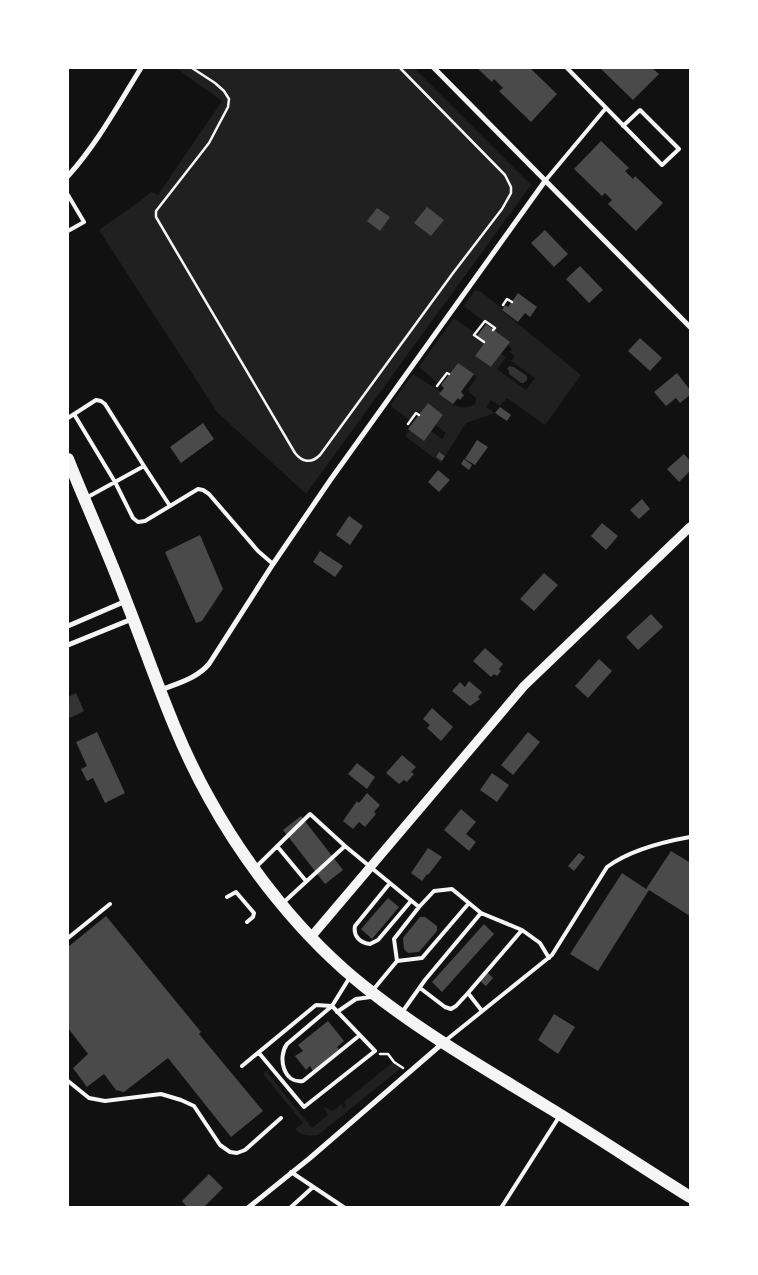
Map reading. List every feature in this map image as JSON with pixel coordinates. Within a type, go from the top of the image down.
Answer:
[{"type":"main road","points":[[68,459],[127,601],[182,745],[206,793],[236,842],[282,903],[311,937],[351,975],[401,1014],[443,1043],[690,1196]]},
{"type":"street","points":[[68,176],[82,160],[101,132],[141,68]]},
{"type":"street","points":[[434,68],[690,327]]},
{"type":"street","points":[[160,690],[194,677],[209,664],[273,564],[331,479],[545,181]]},
{"type":"street","points":[[311,937],[524,686],[690,527]]},
{"type":"street","points":[[68,626],[127,601]]},
{"type":"street","points":[[68,644],[133,618]]},
{"type":"street","points":[[248,1208],[443,1043]]},
{"type":"lane","points":[[567,68],[623,126],[662,165],[680,149],[640,110],[623,126]]},
{"type":"lane","points":[[545,181],[606,108]]},
{"type":"lane","points":[[68,195],[84,222],[68,231]]},
{"type":"lane","points":[[68,418],[96,400],[101,400],[170,506]]},
{"type":"lane","points":[[74,414],[115,482],[133,518],[138,522],[145,521],[198,490],[204,490],[258,551],[273,564]]},
{"type":"lane","points":[[84,499],[144,466]]},
{"type":"lane","points":[[255,868],[310,814],[345,846],[420,908]]},
{"type":"lane","points":[[443,1043],[549,958],[607,868],[618,859],[668,841],[690,837]]},
{"type":"lane","points":[[277,846],[306,881]]},
{"type":"lane","points":[[282,903],[345,846]]},
{"type":"lane","points":[[390,883],[355,926],[355,934],[360,941],[370,944],[378,940],[411,901]]},
{"type":"lane","points":[[337,1012],[356,999],[375,995],[397,961],[394,939],[434,890],[452,889],[481,913],[522,930],[540,943],[549,958]]},
{"type":"lane","points":[[227,897],[236,892],[254,913],[253,917],[247,922]]},
{"type":"lane","points":[[397,961],[422,958],[468,903]]},
{"type":"lane","points":[[68,938],[110,904]]},
{"type":"lane","points":[[401,1014],[425,980],[481,913]]},
{"type":"lane","points":[[420,988],[445,1007],[451,1008],[456,1006],[522,930]]},
{"type":"lane","points":[[351,975],[332,1006],[291,1039],[284,1047],[281,1061],[284,1069],[291,1078],[300,1082],[360,1035]]},
{"type":"lane","points":[[468,993],[482,1011]]},
{"type":"lane","points":[[242,1066],[259,1053],[268,1042],[316,1005],[332,1006],[375,1051],[304,1107],[259,1053]]},
{"type":"lane","points":[[68,1081],[89,1098],[105,1101],[161,1094],[181,1100],[194,1106],[220,1145],[230,1152],[237,1153],[245,1150],[281,1118]]},
{"type":"lane","points":[[501,1208],[561,1115]]},
{"type":"lane","points":[[291,1172],[345,1208]]},
{"type":"lane","points":[[290,1208],[313,1187]]},
{"type":"path","points":[[192,68],[224,91],[229,99],[228,107],[209,143],[169,197],[156,211],[156,217],[295,454],[304,461],[312,461],[320,455],[502,209],[511,194],[511,187],[505,175],[400,68]]},
{"type":"path","points":[[502,304],[507,299],[512,302]]},
{"type":"path","points":[[484,342],[474,335],[485,321],[495,328],[493,330]]},
{"type":"path","points":[[438,386],[447,373],[449,374]]},
{"type":"path","points":[[408,424],[416,413],[419,415]]},
{"type":"path","points":[[388,1054],[394,1062],[404,1068]]},
{"type":"shaded area","points":[[176,68],[414,68],[531,185],[306,494],[217,412],[99,230],[151,192],[158,195],[222,101]]},
{"type":"shaded area","points":[[475,290],[481,292],[503,309],[502,311],[581,375],[545,425],[507,398],[500,406],[491,400],[486,407],[495,413],[466,423],[445,456],[439,452],[436,457],[442,461],[441,463],[405,436],[410,430],[431,431],[442,439],[446,433],[436,425],[443,415],[428,403],[420,414],[416,411],[410,420],[392,407],[391,404],[413,374],[441,392],[439,394],[451,403],[460,407],[475,404],[476,398],[468,389],[477,377],[458,363],[450,373],[447,371],[438,383],[419,367],[453,319],[475,333],[473,336],[484,343],[475,356],[491,367],[501,354],[506,357],[497,369],[526,390],[535,378],[511,361],[515,356],[509,352],[512,349],[495,331],[497,328],[485,319],[483,321],[464,306]]},
{"type":"shaded area","points":[[509,366],[514,367],[527,376],[527,380],[521,383],[509,374],[507,369]]},
{"type":"shaded area","points":[[76,693],[84,711],[70,718],[68,717],[68,697]]},
{"type":"shaded area","points":[[393,1062],[401,1068],[318,1135],[303,1134],[295,1129],[303,1123],[263,1074],[266,1071],[312,1128],[328,1115],[323,1107],[333,1111],[341,1104],[343,1108],[346,1106],[344,1102]]},
{"type":"building","points":[[477,68],[530,68],[557,94],[531,122],[499,91],[503,88],[494,79],[492,82]]},
{"type":"building","points":[[600,68],[652,68],[659,74],[633,100]]},
{"type":"building","points":[[601,141],[629,168],[625,171],[633,179],[635,176],[663,203],[636,231],[608,204],[612,200],[605,193],[602,196],[574,169]]},
{"type":"building","points":[[427,207],[444,220],[431,236],[414,223]]},
{"type":"building","points":[[377,208],[390,217],[380,231],[367,221]]},
{"type":"building","points":[[545,230],[568,254],[554,267],[531,243]]},
{"type":"building","points":[[580,266],[603,290],[589,303],[566,279]]},
{"type":"building","points":[[518,293],[537,307],[530,317],[525,313],[518,322],[502,310],[505,305],[508,307]]},
{"type":"building","points":[[486,324],[510,342],[491,367],[475,356],[485,342],[477,336]]},
{"type":"building","points":[[640,338],[662,358],[650,371],[628,351]]},
{"type":"building","points":[[458,363],[474,374],[461,392],[464,395],[453,404],[439,394],[444,388],[441,385]]},
{"type":"building","points":[[677,373],[690,390],[690,395],[680,403],[676,398],[666,406],[654,392]]},
{"type":"building","points":[[428,403],[443,415],[424,441],[408,429]]},
{"type":"building","points":[[500,407],[511,415],[507,421],[495,413]]},
{"type":"building","points":[[203,423],[214,439],[181,463],[170,447]]},
{"type":"building","points":[[477,440],[488,447],[475,465],[465,459]]},
{"type":"building","points":[[439,452],[445,456],[442,461],[436,457]]},
{"type":"building","points":[[684,454],[690,461],[690,471],[679,482],[667,469]]},
{"type":"building","points":[[464,459],[472,465],[469,470],[461,464]]},
{"type":"building","points":[[438,470],[450,480],[439,492],[428,482]]},
{"type":"building","points":[[642,499],[650,509],[639,519],[630,510]]},
{"type":"building","points":[[349,516],[363,526],[350,545],[336,535]]},
{"type":"building","points":[[602,523],[618,536],[606,550],[591,536]]},
{"type":"building","points":[[200,535],[223,589],[202,621],[196,623],[165,552]]},
{"type":"building","points":[[320,551],[343,566],[335,577],[313,562]]},
{"type":"building","points":[[544,573],[558,585],[534,611],[520,599]]},
{"type":"building","points":[[651,614],[663,627],[638,650],[626,637]]},
{"type":"building","points":[[485,648],[503,664],[497,676],[494,674],[491,677],[473,661]]},
{"type":"building","points":[[599,659],[612,671],[588,698],[575,686]]},
{"type":"building","points":[[469,681],[482,692],[478,697],[480,699],[470,706],[452,691],[460,682],[465,687]]},
{"type":"building","points":[[432,708],[453,727],[441,741],[427,728],[430,725],[423,719]]},
{"type":"building","points":[[97,732],[125,793],[105,803],[93,778],[87,781],[81,769],[87,766],[76,742]]},
{"type":"building","points":[[528,732],[540,742],[513,775],[501,765]]},
{"type":"building","points":[[402,755],[416,767],[411,772],[414,774],[407,782],[404,780],[399,784],[386,773]]},
{"type":"building","points":[[357,763],[375,777],[367,789],[348,774]]},
{"type":"building","points":[[492,773],[509,785],[497,802],[480,790]]},
{"type":"building","points":[[367,793],[380,805],[374,812],[376,814],[365,827],[359,822],[353,829],[343,821],[357,801],[359,803]]},
{"type":"building","points":[[461,809],[476,822],[466,834],[476,842],[469,851],[444,830]]},
{"type":"building","points":[[301,816],[343,870],[325,884],[283,830]]},
{"type":"building","points":[[428,848],[442,857],[422,881],[411,873]]},
{"type":"building","points":[[671,851],[690,861],[690,916],[649,890],[598,971],[570,954],[622,873],[646,889]]},
{"type":"building","points":[[579,853],[585,857],[574,871],[568,866]]},
{"type":"building","points":[[388,898],[399,907],[372,939],[361,929]]},
{"type":"building","points":[[106,916],[201,1032],[199,1034],[263,1111],[231,1137],[168,1058],[124,1092],[116,1090],[104,1074],[87,1087],[73,1068],[88,1054],[68,1028],[68,947]]},
{"type":"building","points":[[420,917],[425,917],[437,926],[437,931],[419,952],[408,953],[404,949],[403,938]]},
{"type":"building","points":[[484,924],[494,934],[442,992],[432,982]]},
{"type":"building","points":[[485,970],[493,978],[486,986],[477,979]]},
{"type":"building","points":[[554,1014],[575,1027],[558,1054],[538,1040]]},
{"type":"building","points":[[328,1021],[344,1041],[337,1047],[339,1049],[313,1071],[310,1066],[306,1070],[295,1056],[303,1051],[298,1045]]},
{"type":"building","points":[[209,1174],[223,1188],[203,1208],[188,1208],[182,1201]]}]
